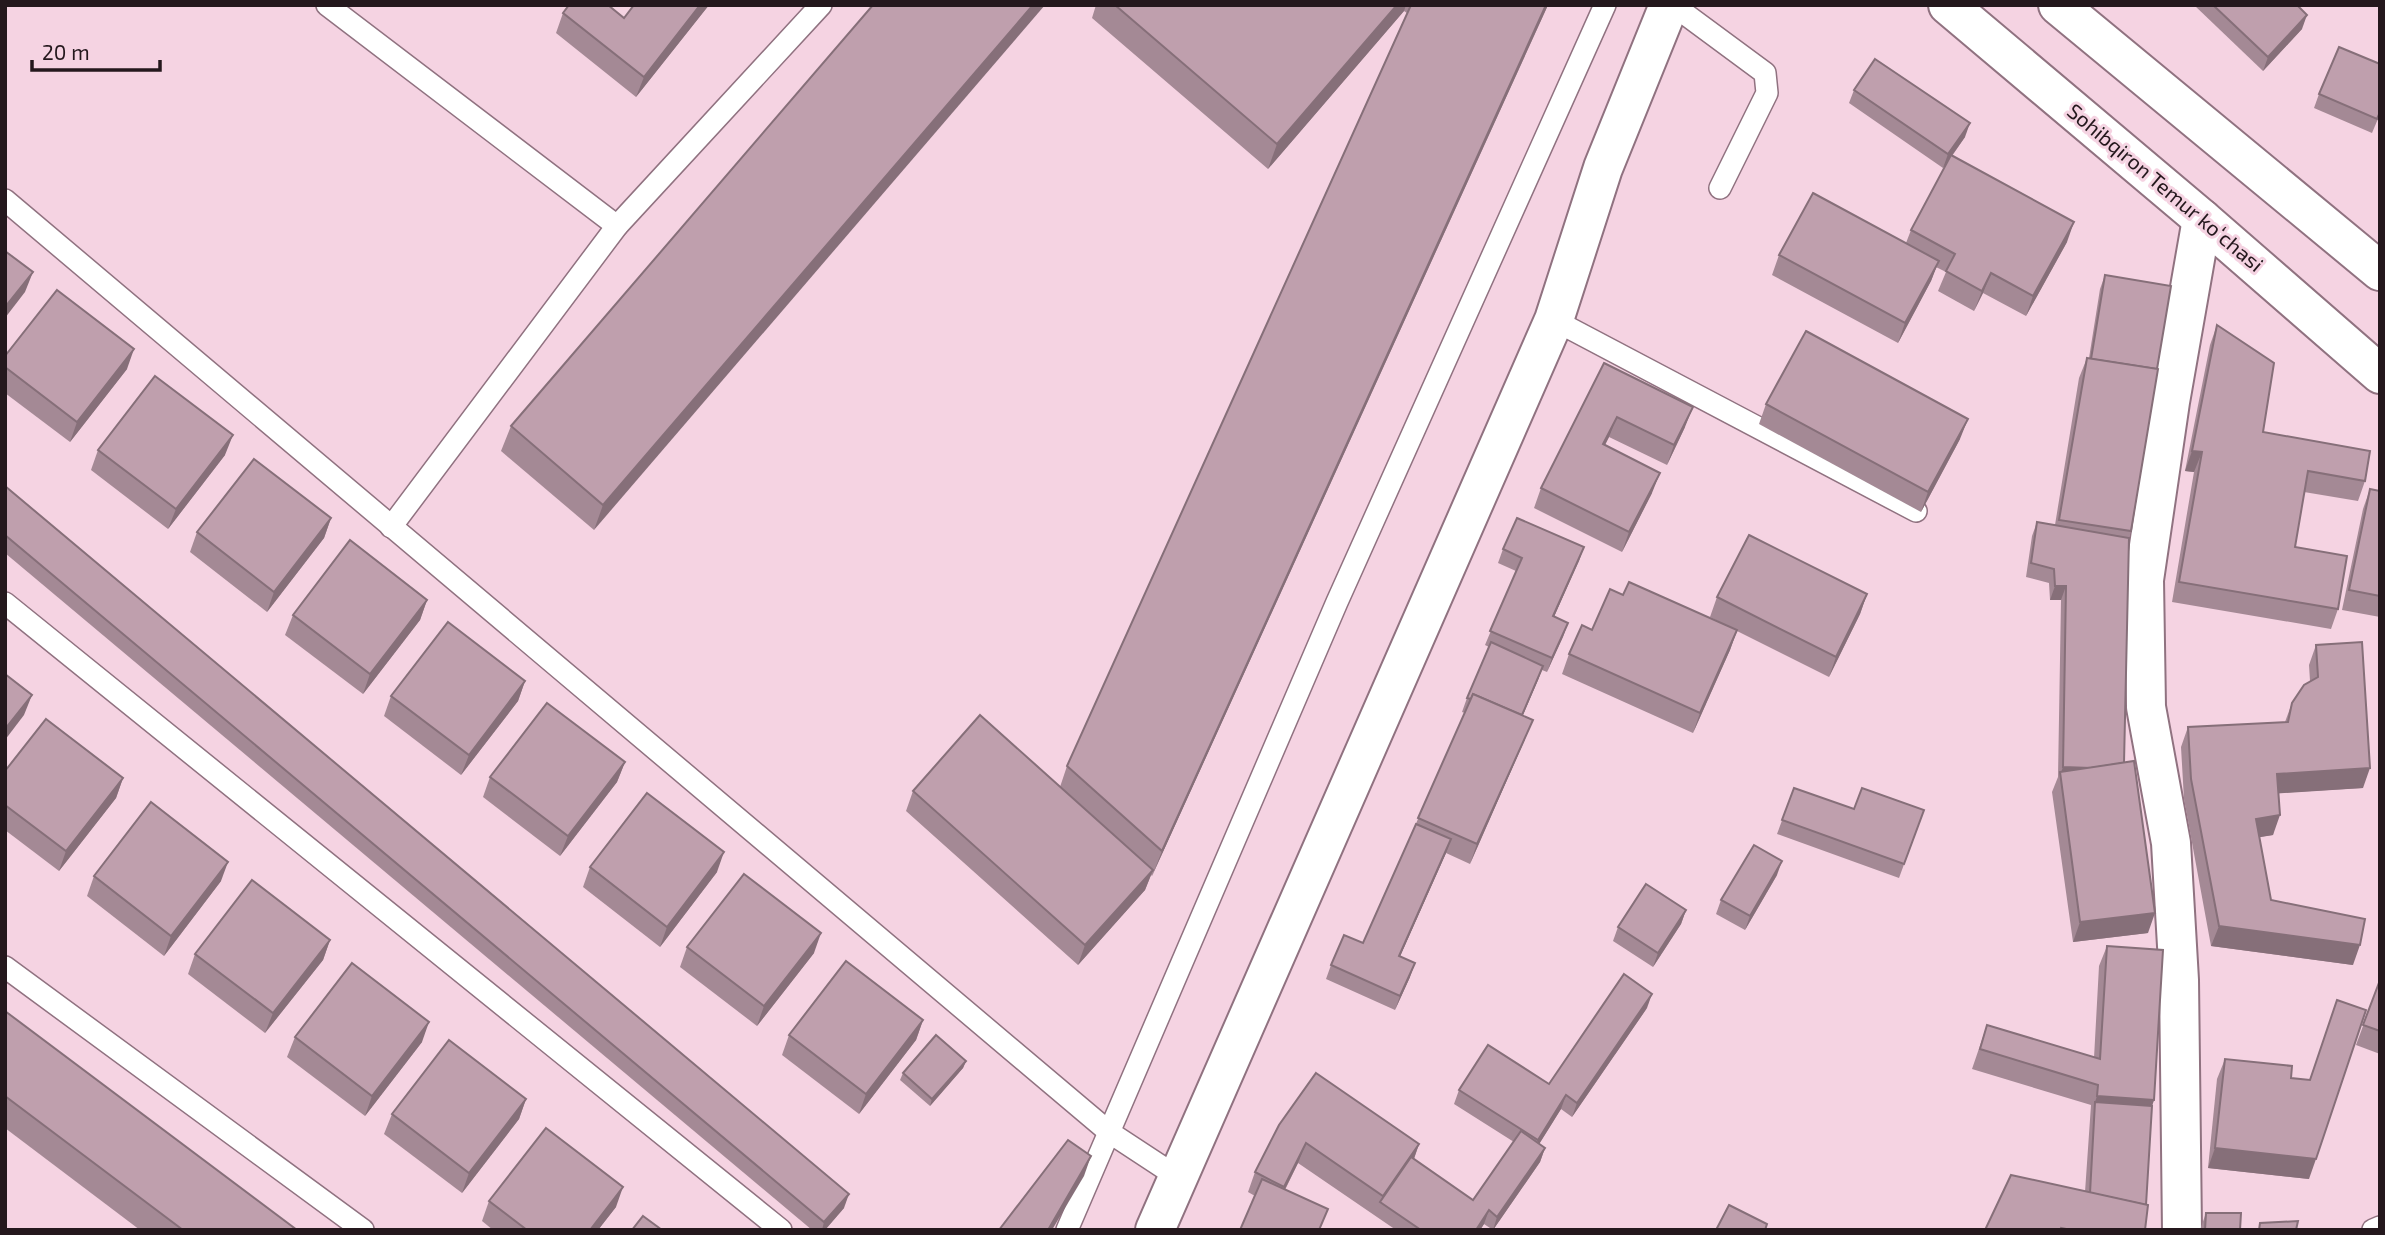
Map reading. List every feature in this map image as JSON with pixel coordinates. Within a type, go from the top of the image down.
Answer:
[{"type":"street","points":[[1155,1230],[1554,320],[1603,168],[1671,5]]},
{"type":"street","name":"Sohibqiron Temur koʻchasi","points":[[1948,5],[2202,219],[2380,374]]},
{"type":"street","points":[[2058,5],[2380,271]]},
{"type":"street","points":[[2182,1230],[2179,980],[2171,843],[2147,707],[2144,580],[2170,402],[2202,219]]},
{"type":"lane","points":[[327,5],[617,226]]},
{"type":"lane","points":[[391,527],[617,226],[821,5]]},
{"type":"lane","points":[[1067,1230],[1337,602],[1605,5]]},
{"type":"lane","points":[[1671,5],[1765,74],[1767,93],[1720,188]]},
{"type":"lane","points":[[5,200],[1109,1132],[1179,1178]]},
{"type":"lane","points":[[1554,320],[1916,511]]},
{"type":"lane","points":[[5,603],[782,1230]]},
{"type":"lane","points":[[5,967],[363,1230]]},
{"type":"lane","points":[[2373,1230],[2380,1227]]},
{"type":"building","points":[[569,5],[608,5],[624,18],[634,5],[700,5],[644,77],[563,13]]},
{"type":"building","points":[[873,5],[1033,5],[603,505],[511,426]]},
{"type":"building","points":[[1115,5],[1397,5],[1277,144]]},
{"type":"building","points":[[1411,5],[1546,5],[1162,851],[1067,766]]},
{"type":"building","points":[[2213,5],[2297,5],[2307,15],[2268,57]]},
{"type":"building","points":[[2339,47],[2380,64],[2380,112],[2377,119],[2319,94]]},
{"type":"building","points":[[1875,59],[1970,123],[1948,154],[1854,90]]},
{"type":"building","points":[[1951,155],[2074,222],[2033,296],[1991,273],[1982,291],[1946,271],[1955,254],[1911,230]]},
{"type":"building","points":[[1813,193],[1939,261],[1905,323],[1779,255]]},
{"type":"building","points":[[5,251],[33,272],[5,307]]},
{"type":"building","points":[[2105,275],[2171,286],[2157,369],[2091,359]]},
{"type":"building","points":[[57,290],[134,349],[77,422],[5,367],[5,356]]},
{"type":"building","points":[[2217,325],[2274,363],[2263,432],[2370,451],[2365,481],[2308,471],[2295,547],[2347,556],[2338,609],[2179,582],[2202,452],[2192,451]]},
{"type":"building","points":[[1806,331],[1968,419],[1928,492],[1766,404]]},
{"type":"building","points":[[2087,358],[2158,369],[2131,531],[2059,520]]},
{"type":"building","points":[[1604,363],[1693,407],[1674,445],[1617,417],[1603,444],[1660,473],[1629,532],[1541,488]]},
{"type":"building","points":[[155,376],[233,435],[176,509],[98,450]]},
{"type":"building","points":[[254,459],[331,518],[274,592],[197,532]]},
{"type":"building","points":[[5,486],[849,1194],[824,1222],[5,535]]},
{"type":"building","points":[[2370,489],[2380,491],[2380,596],[2349,590]]},
{"type":"building","points":[[1517,518],[1584,547],[1553,616],[1568,623],[1552,658],[1490,631],[1522,558],[1503,549]]},
{"type":"building","points":[[2037,522],[2129,538],[2124,763],[2091,768],[2063,767],[2066,586],[2055,586],[2054,569],[2031,563]]},
{"type":"building","points":[[1749,535],[1867,594],[1836,657],[1717,597]]},
{"type":"building","points":[[350,540],[427,600],[370,674],[293,615]]},
{"type":"building","points":[[1629,582],[1737,630],[1700,713],[1569,654],[1582,625],[1592,630],[1610,589],[1623,595]]},
{"type":"building","points":[[448,622],[525,681],[469,755],[391,696]]},
{"type":"building","points":[[1491,642],[1543,666],[1522,715],[1473,694],[1471,699],[1467,698]]},
{"type":"building","points":[[2362,642],[2370,768],[2277,774],[2280,815],[2256,819],[2271,900],[2365,919],[2360,945],[2219,926],[2191,779],[2188,727],[2288,722],[2292,703],[2304,685],[2318,677],[2316,645]]},
{"type":"building","points":[[5,674],[32,695],[5,729]]},
{"type":"building","points":[[1473,694],[1533,720],[1477,844],[1418,818]]},
{"type":"building","points":[[547,703],[625,762],[568,836],[490,777]]},
{"type":"building","points":[[980,715],[1153,870],[1085,945],[913,791]]},
{"type":"building","points":[[46,719],[123,778],[66,851],[5,805],[5,771]]},
{"type":"building","points":[[2134,761],[2155,913],[2080,922],[2060,772]]},
{"type":"building","points":[[1794,788],[1854,809],[1862,788],[1924,810],[1904,864],[1782,820]]},
{"type":"building","points":[[647,793],[724,852],[667,927],[590,867]]},
{"type":"building","points":[[151,802],[228,862],[171,936],[94,876]]},
{"type":"building","points":[[1416,824],[1451,839],[1399,956],[1415,963],[1400,996],[1331,965],[1344,935],[1363,943]]},
{"type":"building","points":[[1754,845],[1782,861],[1750,916],[1721,900]]},
{"type":"building","points":[[744,874],[821,933],[764,1006],[687,947]]},
{"type":"building","points":[[252,880],[330,940],[273,1013],[195,954]]},
{"type":"building","points":[[1646,884],[1686,910],[1658,953],[1618,927]]},
{"type":"building","points":[[2107,946],[2163,950],[2154,1100],[2097,1096],[2098,1085],[1980,1049],[1987,1025],[2100,1059]]},
{"type":"building","points":[[846,961],[923,1020],[866,1094],[789,1035]]},
{"type":"building","points":[[352,963],[429,1022],[372,1096],[295,1037]]},
{"type":"building","points":[[1624,974],[1652,994],[1577,1103],[1566,1095],[1538,1140],[1459,1090],[1488,1045],[1549,1084]]},
{"type":"building","points":[[2380,980],[2380,1031],[2363,1025]]},
{"type":"building","points":[[2337,1000],[2366,1010],[2316,1159],[2215,1148],[2225,1059],[2292,1066],[2291,1078],[2310,1080]]},
{"type":"building","points":[[5,1011],[297,1230],[183,1230],[5,1096]]},
{"type":"building","points":[[936,1035],[966,1061],[932,1099],[903,1073]]},
{"type":"building","points":[[449,1040],[526,1099],[469,1173],[392,1114]]},
{"type":"building","points":[[1316,1073],[1419,1144],[1383,1196],[1306,1143],[1284,1187],[1255,1172],[1279,1125]]},
{"type":"building","points":[[2095,1102],[2152,1106],[2146,1205],[2090,1193]]},
{"type":"building","points":[[546,1128],[623,1187],[590,1230],[527,1230],[489,1201]]},
{"type":"building","points":[[1521,1131],[1545,1148],[1497,1217],[1489,1210],[1476,1230],[1421,1230],[1380,1202],[1411,1157],[1473,1200]]},
{"type":"building","points":[[1068,1140],[1091,1156],[1048,1230],[999,1230]]},
{"type":"building","points":[[2011,1175],[2148,1205],[2145,1230],[1985,1230]]},
{"type":"building","points":[[1262,1179],[1328,1209],[1319,1230],[1240,1230]]},
{"type":"building","points":[[1729,1205],[1767,1224],[1765,1230],[1716,1230]]},
{"type":"building","points":[[2206,1213],[2241,1213],[2240,1230],[2205,1230]]},
{"type":"building","points":[[643,1216],[662,1230],[632,1230]]},
{"type":"building","points":[[2298,1221],[2296,1230],[2259,1230],[2260,1223]]}]
